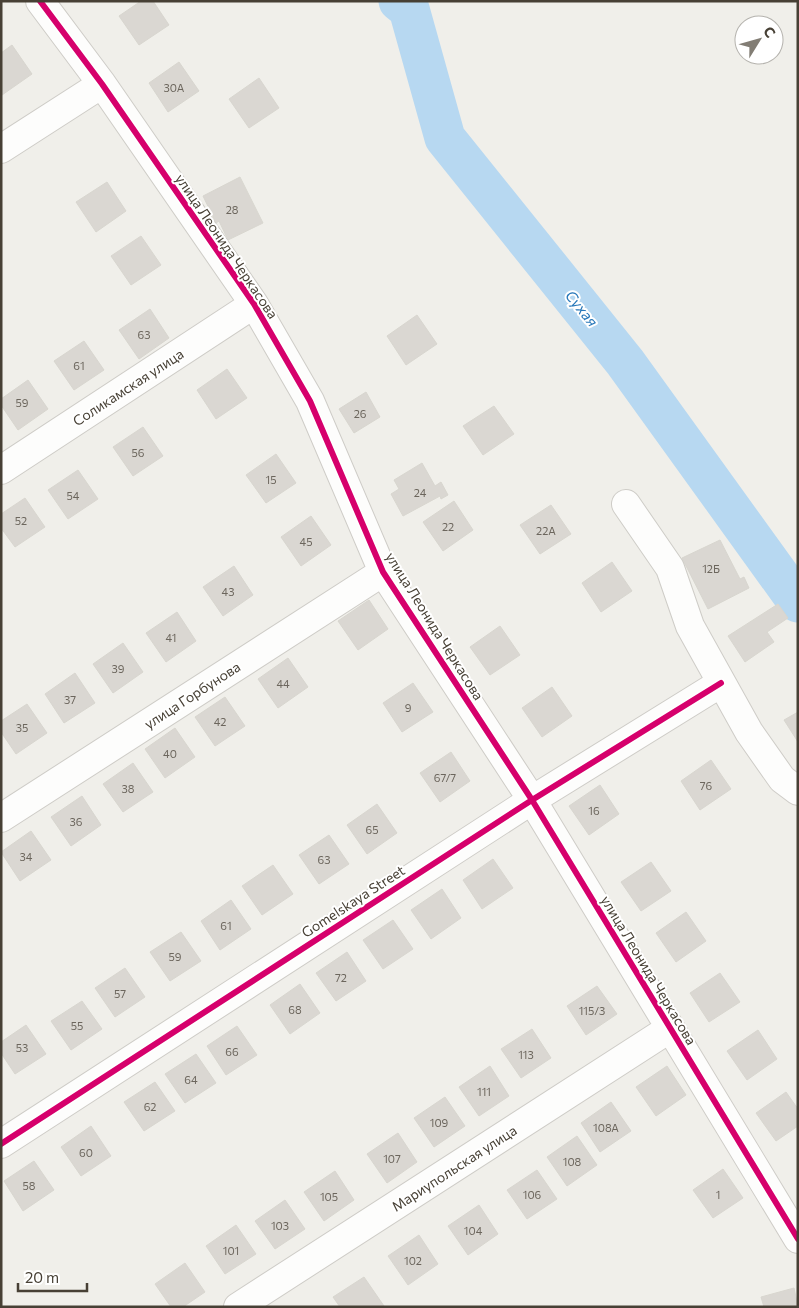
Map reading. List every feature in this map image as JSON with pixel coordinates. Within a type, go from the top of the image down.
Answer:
[{"type":"street","name":"улица Леонида Черкасова","points":[[40,1],[102,84],[254,304],[310,401],[383,572],[532,800],[669,1029],[798,1239]]},
{"type":"street","points":[[1,148],[102,84]]},
{"type":"street","name":"Соликамская улица","points":[[1,470],[254,304]]},
{"type":"street","points":[[626,504],[670,568],[690,626],[749,732],[782,780],[798,790]]},
{"type":"street","name":"улица Горбунова","points":[[1,818],[383,572]]},
{"type":"street","name":"Gomelskaya Street","points":[[1,1144],[532,800],[721,683]]},
{"type":"street","name":"Мариупольская улица","points":[[238,1307],[669,1029]]},
{"type":"building","points":[[141,1],[153,1],[169,25],[139,45],[119,16]]},
{"type":"building","points":[[12,45],[32,74],[2,95],[1,53]]},
{"type":"building","points":[[179,62],[199,91],[168,112],[149,83]]},
{"type":"building","points":[[259,78],[279,108],[249,128],[229,99]]},
{"type":"building","points":[[240,177],[263,223],[228,240],[219,221],[216,223],[203,196]]},
{"type":"building","points":[[107,182],[126,211],[96,232],[76,202]]},
{"type":"building","points":[[141,236],[161,265],[131,285],[111,256]]},
{"type":"building","points":[[150,309],[169,338],[139,359],[119,330]]},
{"type":"building","points":[[417,315],[437,344],[406,365],[387,336]]},
{"type":"building","points":[[84,341],[104,370],[74,390],[54,361]]},
{"type":"building","points":[[227,369],[247,398],[216,419],[197,390]]},
{"type":"building","points":[[28,380],[48,409],[18,430],[1,405],[1,399]]},
{"type":"building","points":[[366,392],[380,417],[354,433],[339,409]]},
{"type":"building","points":[[494,406],[514,434],[483,455],[463,426]]},
{"type":"building","points":[[143,427],[163,456],[133,476],[113,447]]},
{"type":"building","points":[[276,454],[296,483],[266,503],[246,475]]},
{"type":"building","points":[[422,463],[435,486],[441,482],[448,495],[441,499],[440,496],[403,516],[391,494],[399,489],[394,480]]},
{"type":"building","points":[[78,470],[98,499],[68,519],[48,490]]},
{"type":"building","points":[[25,498],[45,527],[15,547],[1,528],[1,514]]},
{"type":"building","points":[[454,501],[473,530],[443,551],[423,522]]},
{"type":"building","points":[[551,505],[571,534],[540,554],[520,525]]},
{"type":"building","points":[[311,516],[331,545],[301,566],[281,537]]},
{"type":"building","points":[[720,540],[740,579],[744,577],[749,588],[708,609],[682,558]]},
{"type":"building","points":[[612,562],[632,591],[601,612],[582,583]]},
{"type":"building","points":[[234,566],[253,595],[223,616],[203,587]]},
{"type":"building","points":[[369,600],[388,629],[358,650],[338,621]]},
{"type":"building","points":[[778,604],[788,618],[767,632],[774,642],[745,662],[728,636]]},
{"type":"building","points":[[177,612],[196,641],[166,662],[146,633]]},
{"type":"building","points":[[500,626],[520,655],[490,675],[470,647]]},
{"type":"building","points":[[123,643],[143,672],[113,693],[93,664]]},
{"type":"building","points":[[288,658],[308,687],[278,708],[258,679]]},
{"type":"building","points":[[75,673],[95,703],[64,723],[45,694]]},
{"type":"building","points":[[413,683],[433,712],[402,732],[383,703]]},
{"type":"building","points":[[552,687],[572,716],[542,737],[522,708]]},
{"type":"building","points":[[225,697],[245,726],[215,746],[195,717]]},
{"type":"building","points":[[27,704],[47,733],[16,754],[1,732],[1,721]]},
{"type":"building","points":[[798,712],[798,742],[784,720]]},
{"type":"building","points":[[175,728],[195,757],[165,778],[145,749]]},
{"type":"building","points":[[451,752],[470,781],[440,802],[420,773]]},
{"type":"building","points":[[711,760],[731,789],[700,810],[681,781]]},
{"type":"building","points":[[133,763],[153,792],[123,812],[103,784]]},
{"type":"building","points":[[600,785],[619,814],[589,835],[569,806]]},
{"type":"building","points":[[82,796],[101,825],[71,846],[51,817]]},
{"type":"building","points":[[377,804],[397,833],[367,854],[347,825]]},
{"type":"building","points":[[31,831],[51,860],[20,881],[1,852]]},
{"type":"building","points":[[329,835],[349,864],[319,884],[299,855]]},
{"type":"building","points":[[493,859],[513,888],[482,909],[463,880]]},
{"type":"building","points":[[651,862],[671,891],[641,911],[621,882]]},
{"type":"building","points":[[273,865],[293,894],[262,915],[242,886]]},
{"type":"building","points":[[442,889],[461,918],[431,939],[411,910]]},
{"type":"building","points":[[231,900],[251,929],[220,950],[201,921]]},
{"type":"building","points":[[686,912],[706,941],[676,962],[656,933]]},
{"type":"building","points":[[393,920],[413,949],[383,969],[363,940]]},
{"type":"building","points":[[181,932],[201,961],[170,981],[150,952]]},
{"type":"building","points":[[347,952],[366,981],[336,1001],[316,973]]},
{"type":"building","points":[[125,968],[145,997],[115,1017],[95,988]]},
{"type":"building","points":[[720,973],[740,1002],[709,1022],[690,993]]},
{"type":"building","points":[[300,984],[320,1013],[290,1034],[270,1005]]},
{"type":"building","points":[[597,986],[617,1014],[586,1035],[567,1006]]},
{"type":"building","points":[[82,1001],[102,1029],[71,1050],[51,1021]]},
{"type":"building","points":[[26,1025],[46,1054],[15,1074],[1,1053],[1,1042]]},
{"type":"building","points":[[237,1026],[257,1055],[226,1075],[207,1046]]},
{"type":"building","points":[[532,1029],[551,1058],[521,1078],[501,1049]]},
{"type":"building","points":[[758,1030],[777,1059],[747,1080],[727,1051]]},
{"type":"building","points":[[196,1054],[216,1083],[185,1103],[165,1074]]},
{"type":"building","points":[[490,1066],[509,1096],[479,1116],[459,1087]]},
{"type":"building","points":[[667,1066],[686,1095],[656,1116],[636,1087]]},
{"type":"building","points":[[155,1082],[175,1111],[144,1131],[124,1102]]},
{"type":"building","points":[[786,1092],[798,1109],[798,1126],[776,1141],[756,1113]]},
{"type":"building","points":[[445,1097],[465,1126],[434,1147],[414,1118]]},
{"type":"building","points":[[611,1102],[631,1131],[600,1152],[581,1123]]},
{"type":"building","points":[[91,1126],[111,1156],[81,1176],[61,1147]]},
{"type":"building","points":[[398,1133],[417,1162],[387,1183],[367,1154]]},
{"type":"building","points":[[577,1136],[597,1165],[567,1186],[547,1157]]},
{"type":"building","points":[[34,1161],[54,1190],[23,1211],[4,1181]]},
{"type":"building","points":[[723,1169],[743,1198],[713,1218],[693,1190]]},
{"type":"building","points":[[537,1170],[557,1199],[527,1219],[507,1190]]},
{"type":"building","points":[[335,1171],[354,1200],[324,1221],[304,1192]]},
{"type":"building","points":[[285,1200],[305,1229],[275,1249],[255,1221]]},
{"type":"building","points":[[479,1205],[498,1234],[468,1255],[448,1226]]},
{"type":"building","points":[[236,1225],[256,1254],[225,1274],[206,1246]]},
{"type":"building","points":[[419,1235],[438,1264],[408,1285],[388,1256]]},
{"type":"building","points":[[185,1263],[205,1292],[183,1307],[171,1307],[155,1284]]},
{"type":"building","points":[[364,1277],[384,1306],[340,1307],[333,1297]]},
{"type":"building","points":[[794,1288],[798,1307],[764,1307],[761,1297]]},
{"type":"waterway","name":"Сухая","points":[[399,1],[409,9],[445,138],[625,362],[798,602]]},
{"type":"cycle path","points":[[40,1],[102,84],[254,304],[310,401],[383,572],[532,800],[798,1239]]},
{"type":"cycle path","points":[[1,1144],[532,800],[721,683]]}]
